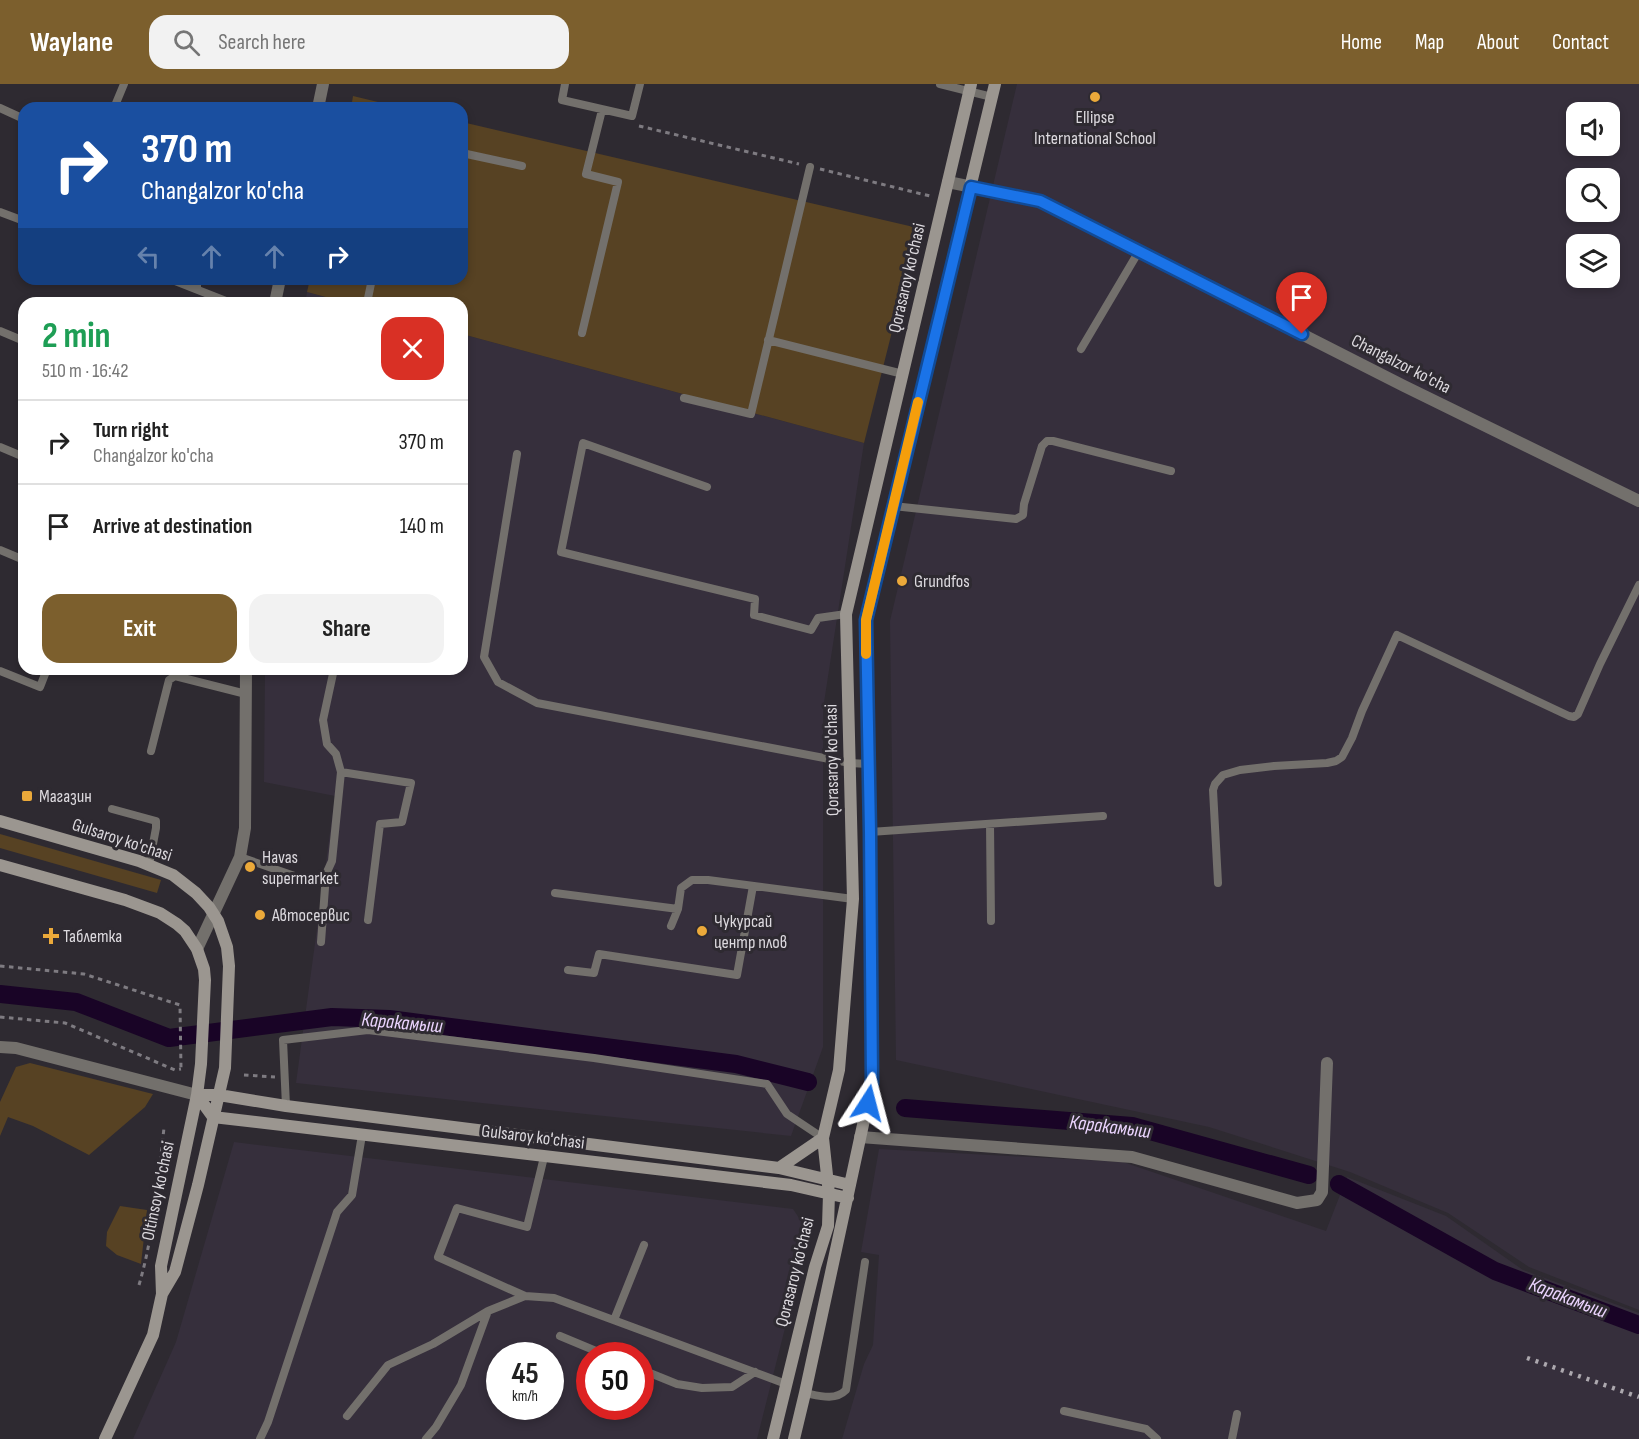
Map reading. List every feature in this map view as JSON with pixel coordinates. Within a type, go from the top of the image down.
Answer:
[{"type":"main road","name":"Qorasaroy ko'chasi","points":[[794,1439],[872,1083],[866,620],[995,84]]},
{"type":"main road","name":"Qorasaroy ko'chasi","points":[[773,1439],[815,1267],[828,1226],[829,1194],[823,1138],[839,1070],[853,899],[846,614],[970,88]]},
{"type":"main road","name":"Gulsaroy ko'chasi","points":[[0,821],[149,865],[173,875],[189,887],[214,913],[227,947],[229,966],[225,1068],[213,1116],[791,1185],[848,1198]]},
{"type":"main road","points":[[0,865],[125,900],[160,913],[177,924],[197,949],[204,969],[205,997],[197,1095],[213,1116]]},
{"type":"main road","name":"Gulsaroy ko'chasi","points":[[197,1095],[219,1095],[286,1106],[779,1168],[850,1185]]},
{"type":"main road","name":"Oltinsoy ko'chasi","points":[[105,1439],[153,1335],[162,1294],[161,1266],[197,1095]]},
{"type":"main road","name":"Oltinsoy ko'chasi","points":[[162,1294],[175,1272],[213,1116]]},
{"type":"main road","points":[[779,1168],[823,1138]]},
{"type":"street","points":[[319,102],[323,84]]},
{"type":"street","name":"Changalzor ko'cha","points":[[948,182],[1040,201],[1404,386],[1639,501]]},
{"type":"street","points":[[197,949],[240,857],[245,828],[246,675]]},
{"type":"street","points":[[0,1047],[16,1048],[197,1095]]},
{"type":"street","points":[[860,1137],[1132,1157],[1297,1203],[1306,1203],[1317,1200],[1322,1192],[1327,1063]]},
{"type":"lane","points":[[116,102],[124,84]]},
{"type":"lane","points":[[565,84],[562,100],[632,116],[640,84]]},
{"type":"lane","points":[[940,84],[970,88],[992,97]]},
{"type":"lane","points":[[0,108],[18,116]]},
{"type":"lane","points":[[582,333],[618,182],[586,174],[602,110]]},
{"type":"lane","points":[[468,154],[522,166]]},
{"type":"lane","points":[[684,398],[751,414],[810,166]]},
{"type":"lane","points":[[0,212],[18,219]]},
{"type":"lane","points":[[1082,349],[1139,251]]},
{"type":"lane","points":[[186,285],[216,297]]},
{"type":"lane","points":[[0,331],[18,338]]},
{"type":"lane","points":[[768,340],[903,374]]},
{"type":"lane","points":[[893,506],[1016,519],[1023,515],[1024,504],[1042,446],[1047,441],[1171,471]]},
{"type":"lane","points":[[707,487],[583,443],[561,552],[755,599],[754,615],[812,630],[818,618],[846,614]]},
{"type":"lane","points":[[0,447],[18,454]]},
{"type":"lane","points":[[517,454],[484,657],[498,682],[537,703],[850,763],[868,764]]},
{"type":"lane","points":[[0,550],[18,558]]},
{"type":"lane","points":[[1218,883],[1213,790],[1218,779],[1223,775],[1240,770],[1327,763],[1342,757],[1396,636],[1569,717],[1574,717],[1578,714],[1639,585]]},
{"type":"lane","points":[[0,671],[40,687],[45,675]]},
{"type":"lane","points":[[321,942],[326,874],[332,861],[341,772],[336,754],[327,744],[323,720],[333,675]]},
{"type":"lane","points":[[152,751],[169,680],[175,676],[246,694]]},
{"type":"lane","points":[[341,772],[411,783],[402,822],[380,824],[368,920]]},
{"type":"lane","points":[[112,809],[156,821],[149,865]]},
{"type":"lane","points":[[870,832],[1103,816]]},
{"type":"lane","points":[[990,824],[991,921]]},
{"type":"lane","points":[[240,857],[309,881],[326,874]]},
{"type":"lane","points":[[671,926],[678,909],[681,888],[692,880],[708,880],[853,899]]},
{"type":"lane","points":[[567,970],[594,973],[599,954],[737,975],[753,886]]},
{"type":"lane","points":[[555,893],[678,909]]},
{"type":"lane","points":[[286,1106],[283,1040],[368,1030],[594,1058],[767,1084],[787,1114],[823,1138]]},
{"type":"lane","points":[[261,1439],[337,1212],[352,1195],[362,1135]]},
{"type":"lane","points":[[544,1156],[527,1227],[457,1208],[438,1257],[525,1296],[554,1298],[786,1384]]},
{"type":"lane","points":[[614,1320],[644,1245]]},
{"type":"lane","points":[[805,1393],[830,1397],[841,1395],[846,1390],[866,1262]]},
{"type":"lane","points":[[347,1416],[388,1365],[433,1344],[488,1311],[525,1296]]},
{"type":"lane","points":[[426,1439],[436,1427],[461,1385],[488,1311]]},
{"type":"lane","points":[[560,1336],[576,1343]]},
{"type":"lane","points":[[654,1375],[677,1384],[702,1388],[732,1387],[755,1372]]},
{"type":"lane","points":[[1064,1411],[1146,1429],[1157,1439]]},
{"type":"lane","points":[[1232,1439],[1237,1414]]},
{"type":"path","points":[[635,125],[944,199]]},
{"type":"path","points":[[0,966],[84,974],[180,1005],[181,1069]]},
{"type":"path","points":[[0,1017],[65,1023],[175,1070],[186,1069]]},
{"type":"path","points":[[243,1075],[276,1077]]},
{"type":"path","points":[[139,1285],[155,1203],[164,1128]]},
{"type":"shaded area","points":[[1017,84],[1639,84],[1639,1310],[1529,1267],[1448,1213],[1350,1172],[1209,1127],[896,1060],[890,621]]},
{"type":"shaded area","points":[[353,96],[378,102],[352,102]]},
{"type":"shaded area","points":[[468,123],[918,228],[864,443],[468,336],[468,297],[326,297],[307,292],[309,285],[468,285]]},
{"type":"shaded area","points":[[307,292],[326,297],[306,297]]},
{"type":"shaded area","points":[[468,336],[864,443],[823,709],[823,1047],[791,1136],[296,1083],[335,796],[264,782],[265,675],[468,675]]},
{"type":"shaded area","points":[[0,834],[161,880],[157,893],[0,848]]},
{"type":"shaded area","points":[[30,1063],[153,1094],[145,1107],[89,1155],[33,1126],[8,1117],[0,1136],[0,1102],[16,1067]]},
{"type":"shaded area","points":[[234,1142],[793,1209],[809,1233],[757,1439],[133,1439],[176,1342]]},
{"type":"shaded area","points":[[879,1149],[1123,1162],[1326,1231],[1347,1177],[1446,1216],[1523,1270],[1639,1313],[1639,1439],[842,1439],[864,1364],[873,1345],[879,1255],[861,1252]]},
{"type":"shaded area","points":[[120,1206],[147,1210],[141,1264],[117,1255],[106,1246],[107,1232]]},
{"type":"waterway","name":"Каракамыш","points":[[0,994],[76,1002],[169,1038],[332,1017],[389,1019],[736,1064],[808,1082]]},
{"type":"waterway","name":"Каракамыш","points":[[905,1108],[1132,1126],[1309,1175]]},
{"type":"waterway","name":"Каракамыш","points":[[1339,1184],[1495,1271],[1639,1325]]},
{"type":"railway","points":[[1527,1358],[1639,1397]]},
{"type":"slow traffic","points":[[866,654],[866,620],[918,402]]},
{"type":"place","name":"Ellipse International School","points":[[1095,97]]},
{"type":"place","name":"Grundfos","points":[[902,581]]},
{"type":"place","name":"Магазин","points":[[27,796]]},
{"type":"place","name":"Havas supermarket","points":[[250,867]]},
{"type":"place","name":"Автосервис","points":[[260,915]]},
{"type":"place","name":"Чукурсай центр плов","points":[[702,931]]},
{"type":"place","name":"Таблетка","points":[[51,936]]},
{"type":"route","points":[[868,1103],[872,1083],[866,620],[971,187],[1040,201],[1302,334]]}]
